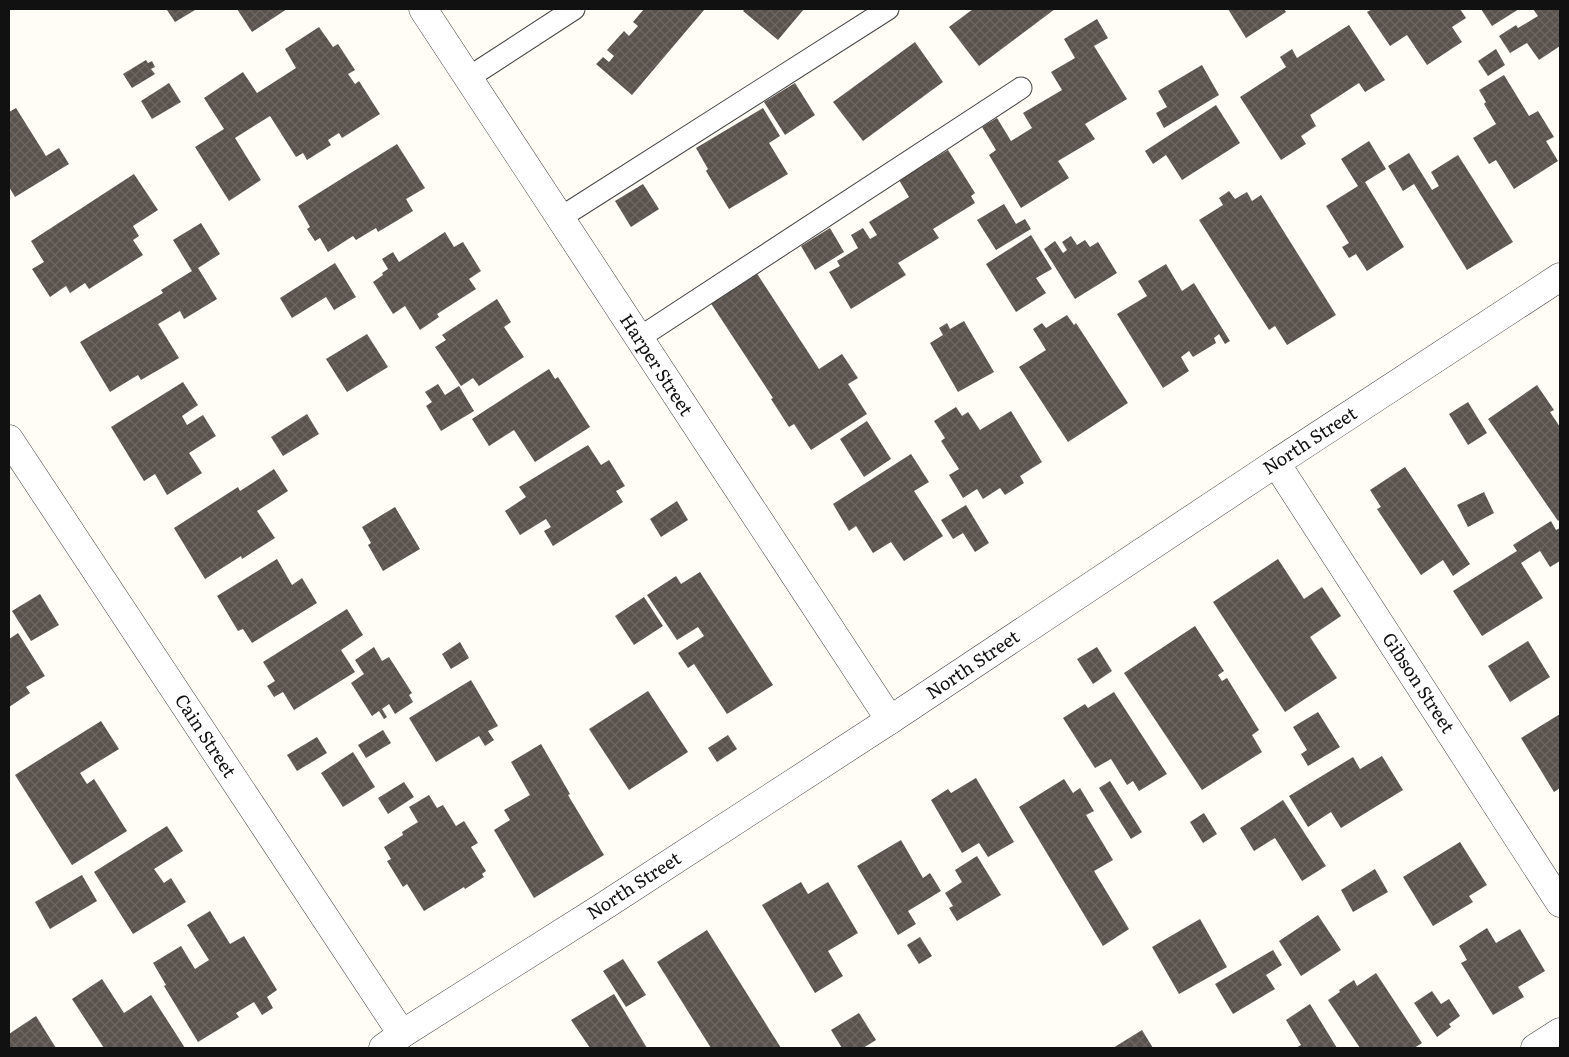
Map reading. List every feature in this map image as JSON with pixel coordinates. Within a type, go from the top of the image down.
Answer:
[{"type":"street","name":"Harper Street","points":[[423,9],[890,720]]},
{"type":"street","name":"North Street","points":[[393,1041],[890,720],[1560,277]]},
{"type":"street","name":"Cain Street","points":[[9,439],[393,1041]]},
{"type":"street","name":"Gibson Street","points":[[1276,463],[1560,903]]},
{"type":"street","points":[[1535,1048],[1560,1032]]},
{"type":"lane","points":[[468,78],[574,9]]},
{"type":"lane","points":[[560,218],[888,9]]},
{"type":"lane","points":[[638,338],[1021,88]]},
{"type":"building","points":[[168,9],[194,9],[195,10],[175,22]]},
{"type":"building","points":[[237,9],[287,9],[252,32]]},
{"type":"building","points":[[644,9],[704,10],[632,95],[596,64],[603,57],[609,62],[614,56],[607,50],[624,31],[629,36],[638,26],[633,22]]},
{"type":"building","points":[[745,9],[804,9],[778,40],[743,11]]},
{"type":"building","points":[[973,9],[1055,9],[979,66],[949,27]]},
{"type":"building","points":[[1228,9],[1284,9],[1286,12],[1246,38]]},
{"type":"building","points":[[1372,9],[1460,9],[1466,18],[1452,27],[1462,42],[1427,65],[1407,35],[1390,46],[1367,12]]},
{"type":"building","points":[[1481,9],[1519,9],[1492,26]]},
{"type":"building","points":[[1533,9],[1560,9],[1560,46],[1539,60],[1527,43],[1510,53],[1499,36],[1516,25],[1518,28],[1538,16]]},
{"type":"building","points":[[1097,19],[1108,38],[1094,46],[1127,99],[1085,124],[1095,139],[1058,161],[1069,178],[1021,208],[989,155],[996,150],[982,127],[997,118],[1011,141],[1032,128],[1023,113],[1062,90],[1051,72],[1075,58],[1064,39]]},
{"type":"building","points":[[1349,25],[1385,80],[1365,92],[1359,83],[1310,115],[1316,126],[1301,136],[1306,144],[1281,160],[1240,97],[1286,67],[1280,57],[1292,49],[1297,58]]},
{"type":"building","points":[[319,27],[333,47],[338,44],[355,70],[348,74],[355,84],[359,81],[380,114],[342,138],[339,133],[328,140],[331,145],[307,160],[303,153],[296,157],[270,116],[235,138],[261,180],[229,201],[195,147],[224,129],[204,98],[243,72],[257,93],[296,68],[285,49]]},
{"type":"building","points":[[915,42],[943,82],[863,141],[833,102]]},
{"type":"building","points":[[1496,49],[1505,65],[1488,76],[1478,61]]},
{"type":"building","points":[[146,60],[148,63],[152,61],[155,67],[151,69],[155,74],[132,88],[123,74]]},
{"type":"building","points":[[1202,65],[1219,95],[1164,128],[1156,113],[1167,107],[1158,91]]},
{"type":"building","points":[[1504,75],[1529,116],[1538,111],[1554,137],[1546,141],[1558,161],[1514,189],[1496,160],[1489,164],[1473,138],[1496,124],[1484,104],[1486,102],[1479,90]]},
{"type":"building","points":[[169,83],[181,102],[152,119],[141,101]]},
{"type":"building","points":[[795,83],[815,115],[785,135],[764,102]]},
{"type":"building","points":[[1216,105],[1240,143],[1182,180],[1166,155],[1153,164],[1145,151]]},
{"type":"building","points":[[16,108],[46,156],[59,148],[69,164],[15,197],[9,187],[9,112]]},
{"type":"building","points":[[763,108],[780,136],[769,143],[788,174],[729,209],[706,171],[708,169],[696,148]]},
{"type":"building","points":[[1369,141],[1386,169],[1365,182],[1404,247],[1367,271],[1356,254],[1349,258],[1342,247],[1349,243],[1326,206],[1358,186],[1341,159]]},
{"type":"building","points":[[397,144],[425,188],[406,199],[413,211],[378,232],[376,228],[356,240],[353,236],[328,252],[320,238],[315,241],[307,229],[310,227],[298,206]]},
{"type":"building","points":[[948,150],[975,193],[971,196],[975,203],[933,229],[939,238],[898,263],[906,275],[851,309],[829,272],[840,266],[837,261],[858,248],[851,235],[863,228],[870,239],[877,235],[869,222],[909,197],[899,180]]},
{"type":"building","points":[[1409,153],[1432,190],[1439,186],[1431,172],[1458,155],[1513,242],[1467,270],[1414,184],[1403,191],[1388,166]]},
{"type":"building","points":[[134,174],[158,210],[133,226],[139,236],[133,240],[143,255],[89,289],[85,283],[70,293],[66,286],[50,297],[32,269],[44,262],[31,241]]},
{"type":"building","points":[[643,184],[659,209],[631,227],[615,201]]},
{"type":"building","points":[[1229,191],[1235,199],[1247,192],[1252,201],[1261,195],[1336,315],[1287,345],[1275,326],[1269,330],[1199,220],[1223,205],[1219,198]]},
{"type":"building","points":[[1004,204],[1016,224],[1025,219],[1031,229],[996,250],[977,220]]},
{"type":"building","points":[[201,223],[220,254],[198,268],[217,299],[184,319],[180,311],[158,324],[179,358],[141,380],[138,375],[110,392],[80,342],[163,293],[161,290],[192,271],[173,240]]},
{"type":"building","points":[[830,228],[844,252],[815,270],[801,246]]},
{"type":"building","points":[[445,232],[454,247],[463,242],[481,271],[469,279],[476,289],[437,314],[439,317],[420,330],[405,306],[393,314],[373,282],[388,269],[382,259],[393,252],[399,262]]},
{"type":"building","points":[[1031,235],[1052,269],[1036,278],[1046,293],[1016,312],[986,264]]},
{"type":"building","points":[[1071,236],[1077,245],[1085,240],[1090,247],[1098,242],[1117,273],[1075,299],[1044,249],[1055,241],[1063,253],[1067,250],[1062,242]]},
{"type":"building","points":[[335,263],[356,297],[334,310],[326,297],[292,318],[280,298]]},
{"type":"building","points":[[1166,264],[1182,291],[1194,283],[1230,341],[1225,344],[1219,334],[1214,338],[1216,343],[1193,357],[1189,351],[1181,357],[1189,371],[1163,388],[1117,314],[1147,296],[1138,281]]},
{"type":"building","points":[[756,272],[819,369],[842,354],[858,378],[848,384],[867,414],[811,450],[794,424],[789,427],[771,399],[773,398],[710,302]]},
{"type":"building","points":[[497,299],[511,322],[504,327],[524,357],[479,386],[473,378],[461,386],[435,347],[446,340],[442,335]]},
{"type":"building","points":[[1067,315],[1074,325],[1076,323],[1128,403],[1068,442],[1019,367],[1046,350],[1033,329],[1042,323],[1046,328]]},
{"type":"building","points":[[964,321],[994,372],[958,392],[930,343],[943,335],[939,328],[947,323],[950,329]]},
{"type":"building","points":[[367,334],[388,367],[347,392],[326,359]]},
{"type":"building","points":[[549,369],[555,379],[558,377],[590,427],[535,462],[514,430],[489,446],[472,419]]},
{"type":"building","points":[[183,382],[198,405],[182,416],[187,425],[203,415],[216,436],[189,453],[202,473],[167,495],[155,474],[144,481],[111,427]]},
{"type":"building","points":[[438,384],[445,395],[459,386],[474,411],[441,431],[426,406],[432,402],[425,392]]},
{"type":"building","points":[[1537,385],[1554,410],[1550,412],[1560,427],[1560,519],[1558,521],[1488,419]]},
{"type":"building","points":[[1468,402],[1487,433],[1468,445],[1449,414]]},
{"type":"building","points":[[956,407],[962,416],[968,412],[980,430],[1011,411],[1042,462],[1020,476],[1024,483],[1005,495],[1000,488],[983,499],[977,489],[963,498],[949,475],[959,469],[941,441],[945,438],[934,421]]},
{"type":"building","points":[[307,414],[319,434],[283,456],[271,437]]},
{"type":"building","points":[[867,421],[891,459],[864,477],[840,439]]},
{"type":"building","points":[[588,445],[601,465],[609,460],[625,486],[616,491],[623,502],[553,546],[544,531],[551,527],[546,519],[520,535],[505,511],[526,497],[519,487]]},
{"type":"building","points":[[911,454],[929,482],[914,491],[943,536],[904,561],[891,542],[873,553],[856,526],[849,531],[833,504]]},
{"type":"building","points":[[1405,467],[1470,564],[1453,576],[1443,560],[1421,575],[1377,509],[1381,507],[1370,490]]},
{"type":"building","points":[[274,469],[288,491],[257,511],[275,538],[242,559],[241,556],[205,579],[174,528],[238,487],[240,491]]},
{"type":"building","points":[[1484,492],[1494,513],[1468,527],[1457,505]]},
{"type":"building","points":[[677,501],[688,520],[661,537],[650,519]]},
{"type":"building","points":[[966,505],[989,543],[975,552],[963,533],[953,539],[941,520]]},
{"type":"building","points":[[395,507],[420,549],[383,571],[368,545],[371,543],[362,527]]},
{"type":"building","points":[[1551,521],[1556,530],[1560,528],[1560,561],[1550,567],[1540,551],[1521,563],[1543,598],[1482,636],[1453,591],[1517,551],[1513,545]]},
{"type":"building","points":[[277,559],[292,585],[302,578],[317,603],[252,643],[243,629],[238,631],[217,596]]},
{"type":"building","points":[[1278,559],[1304,599],[1322,587],[1341,616],[1310,637],[1337,678],[1285,712],[1213,602]]},
{"type":"building","points":[[700,572],[773,685],[727,714],[694,664],[688,668],[678,653],[704,636],[698,627],[677,640],[647,595],[676,576],[681,584]]},
{"type":"building","points":[[40,594],[59,625],[31,641],[12,611]]},
{"type":"building","points":[[644,597],[663,626],[634,645],[615,616]]},
{"type":"building","points":[[347,609],[363,635],[341,650],[355,672],[294,710],[283,692],[274,697],[267,686],[275,681],[263,662]]},
{"type":"building","points":[[1195,626],[1224,671],[1218,675],[1222,681],[1227,678],[1259,730],[1252,735],[1262,752],[1202,790],[1124,673]]},
{"type":"building","points":[[18,633],[45,676],[26,687],[30,693],[9,707],[9,639]]},
{"type":"building","points":[[1528,641],[1550,677],[1510,702],[1488,666]]},
{"type":"building","points":[[460,642],[469,658],[451,669],[442,654]]},
{"type":"building","points":[[374,647],[382,661],[389,657],[412,693],[409,695],[413,702],[395,714],[389,704],[382,709],[387,717],[384,719],[379,711],[372,716],[351,683],[364,674],[355,660]]},
{"type":"building","points":[[1097,647],[1112,671],[1093,684],[1077,659]]},
{"type":"building","points":[[471,680],[498,726],[488,731],[494,740],[485,746],[479,736],[436,762],[409,718]]},
{"type":"building","points":[[648,691],[688,752],[629,790],[589,729]]},
{"type":"building","points":[[1114,692],[1167,774],[1139,791],[1133,781],[1127,785],[1111,759],[1095,768],[1063,718],[1085,704],[1088,708]]},
{"type":"building","points":[[1318,712],[1340,747],[1308,766],[1301,754],[1307,750],[1293,727]]},
{"type":"building","points":[[1560,714],[1560,788],[1554,792],[1521,738]]},
{"type":"building","points":[[101,721],[119,749],[80,773],[87,784],[94,779],[127,831],[72,865],[15,775]]},
{"type":"building","points":[[383,730],[391,743],[366,758],[358,745]]},
{"type":"building","points":[[728,735],[737,749],[717,762],[708,748]]},
{"type":"building","points":[[317,737],[327,753],[297,771],[287,755]]},
{"type":"building","points":[[541,744],[570,794],[568,795],[604,855],[534,898],[494,830],[510,820],[504,810],[530,795],[511,762]]},
{"type":"building","points":[[353,752],[375,787],[343,807],[321,773]]},
{"type":"building","points":[[1382,756],[1403,790],[1341,828],[1331,812],[1308,827],[1289,796],[1353,757],[1360,769]]},
{"type":"building","points":[[976,778],[1014,842],[988,857],[979,843],[962,853],[931,800],[948,789],[951,793]]},
{"type":"building","points":[[1064,779],[1073,793],[1080,788],[1094,811],[1086,815],[1113,860],[1094,871],[1129,929],[1103,946],[1019,807]]},
{"type":"building","points":[[1110,781],[1142,832],[1131,839],[1099,788]]},
{"type":"building","points":[[404,782],[414,797],[388,814],[378,798]]},
{"type":"building","points":[[429,795],[437,808],[443,805],[456,826],[464,821],[478,843],[471,847],[486,871],[482,874],[484,877],[424,911],[407,884],[403,887],[387,861],[391,859],[384,847],[403,835],[402,832],[418,822],[409,807]]},
{"type":"building","points":[[1283,800],[1326,866],[1302,881],[1275,838],[1254,851],[1240,828]]},
{"type":"building","points":[[1204,813],[1217,834],[1203,843],[1190,822]]},
{"type":"building","points":[[167,826],[183,851],[154,869],[164,883],[171,878],[186,902],[133,934],[94,872]]},
{"type":"building","points":[[901,840],[923,878],[930,873],[941,891],[908,911],[916,924],[898,935],[857,866]]},
{"type":"building","points":[[1460,842],[1487,885],[1469,896],[1473,902],[1433,926],[1403,877]]},
{"type":"building","points":[[977,856],[1001,895],[957,921],[949,908],[953,906],[945,893],[962,882],[955,870]]},
{"type":"building","points":[[1375,869],[1388,892],[1353,912],[1341,890]]},
{"type":"building","points":[[82,875],[97,901],[50,929],[35,902]]},
{"type":"building","points":[[801,882],[808,894],[828,882],[858,933],[828,951],[843,976],[815,993],[762,905]]},
{"type":"building","points":[[210,911],[230,944],[244,936],[277,990],[267,997],[273,1008],[262,1015],[254,1002],[236,1013],[239,1017],[198,1042],[164,986],[166,985],[153,963],[181,946],[195,969],[209,960],[187,925]]},
{"type":"building","points":[[1318,915],[1341,950],[1301,976],[1279,941]]},
{"type":"building","points":[[1200,919],[1227,967],[1179,994],[1152,947]]},
{"type":"building","points":[[1487,928],[1496,943],[1520,929],[1545,971],[1518,987],[1524,997],[1493,1015],[1461,963],[1467,960],[1459,946]]},
{"type":"building","points":[[707,930],[781,1048],[711,1048],[657,962]]},
{"type":"building","points":[[920,937],[932,956],[919,964],[907,945]]},
{"type":"building","points":[[1273,950],[1282,965],[1266,975],[1275,989],[1233,1014],[1215,984]]},
{"type":"building","points":[[623,959],[646,995],[626,1007],[603,971]]},
{"type":"building","points":[[1376,973],[1422,1043],[1414,1048],[1360,1048],[1328,1000],[1354,980],[1357,986]]},
{"type":"building","points":[[102,979],[124,1013],[151,995],[185,1048],[104,1048],[72,999]]},
{"type":"building","points":[[1432,991],[1441,1004],[1449,999],[1460,1016],[1449,1024],[1451,1027],[1437,1037],[1414,1003]]},
{"type":"building","points":[[614,994],[647,1048],[590,1048],[571,1020]]},
{"type":"building","points":[[1310,1004],[1337,1048],[1296,1048],[1301,1045],[1286,1020]]},
{"type":"building","points":[[859,1013],[876,1040],[863,1048],[842,1048],[831,1030]]},
{"type":"building","points":[[36,1016],[56,1048],[9,1048],[9,1034]]},
{"type":"building","points":[[1142,1030],[1153,1048],[1113,1048]]}]
